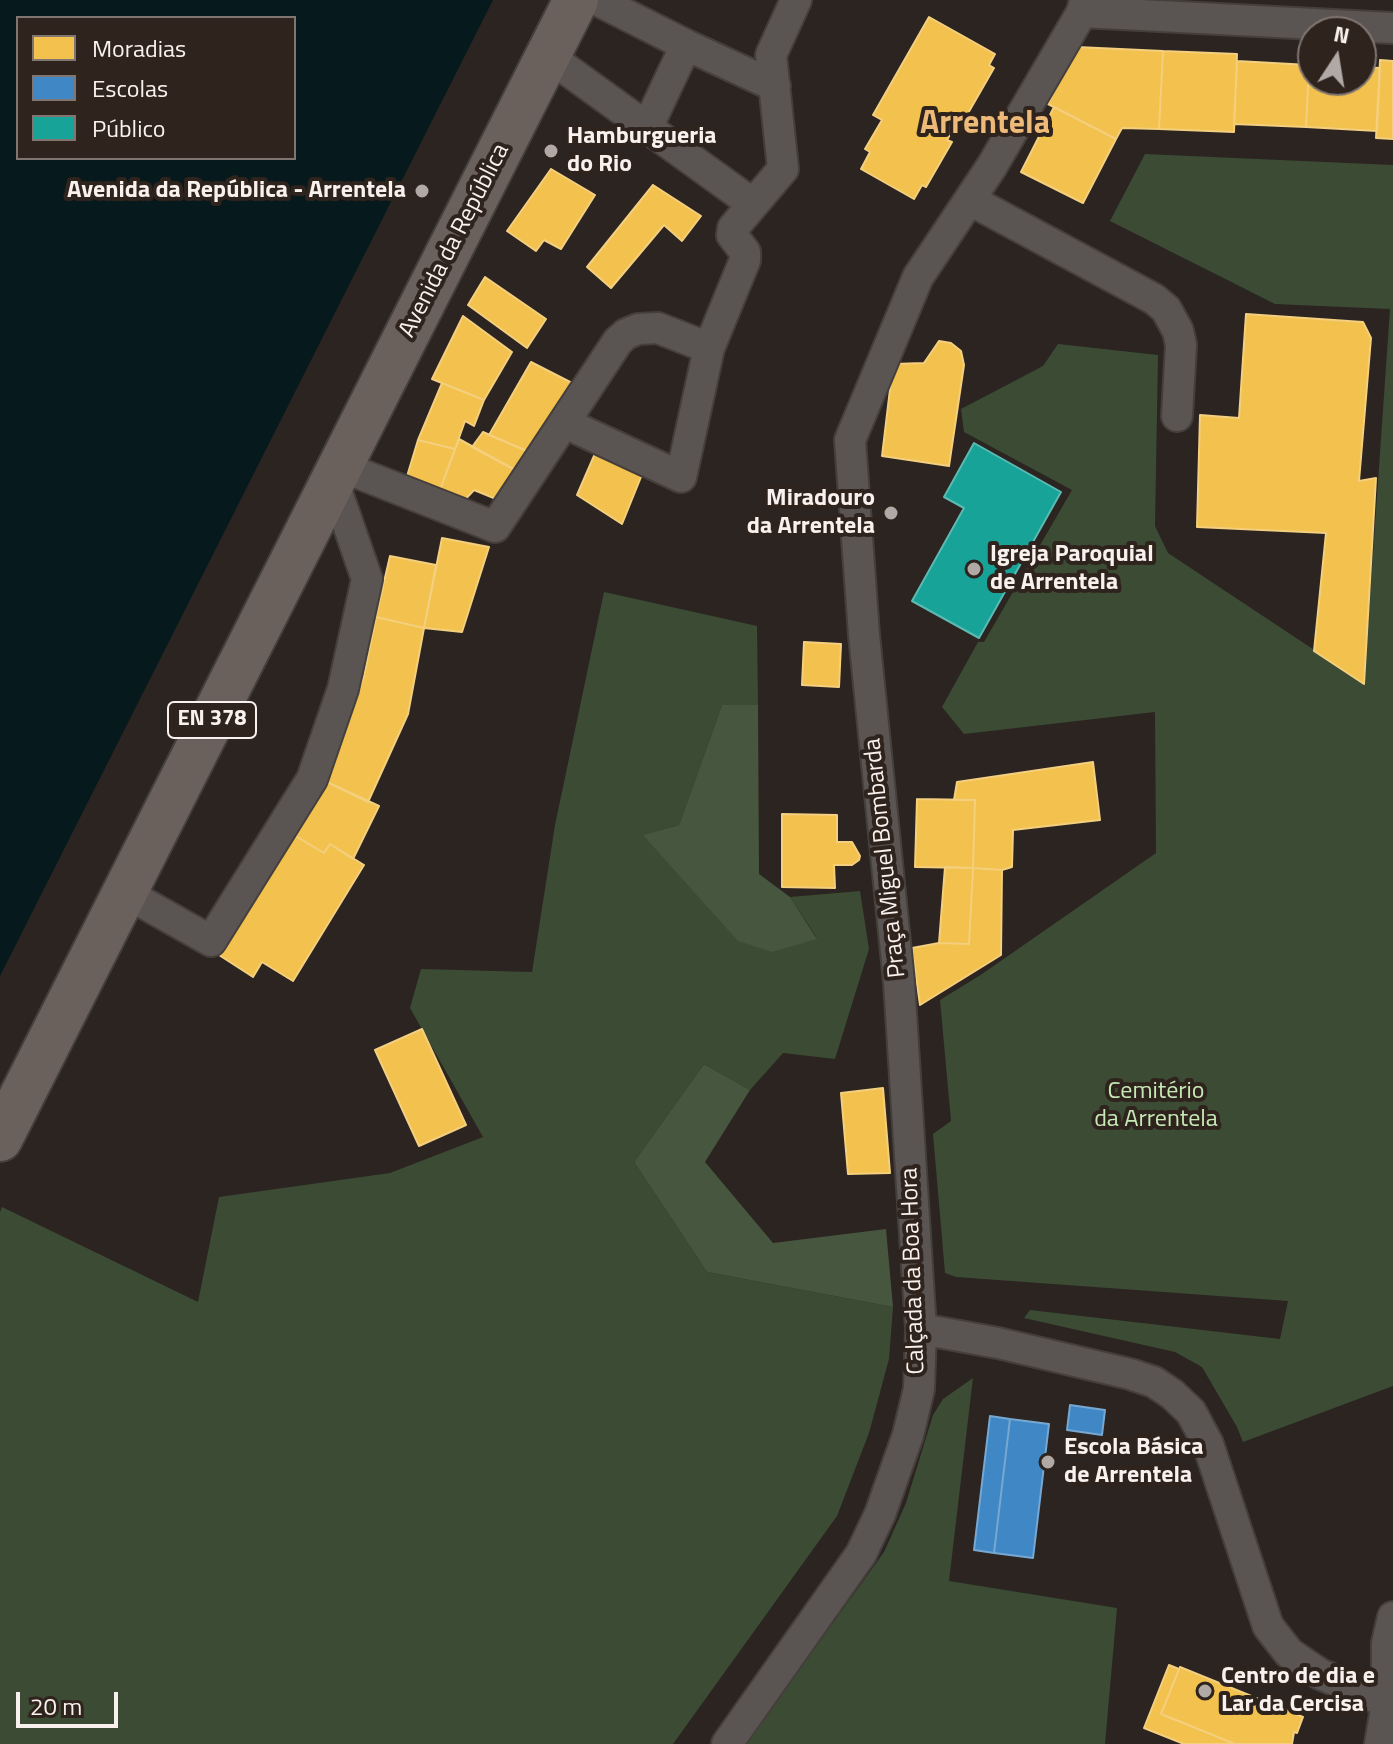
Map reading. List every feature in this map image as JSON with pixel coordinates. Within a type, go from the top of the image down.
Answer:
[{"type":"main road","name":"Avenida da República","points":[[0,1139],[576,0]]},
{"type":"street","points":[[597,0],[775,86]]},
{"type":"street","points":[[565,423],[681,477],[709,348],[745,260],[745,252],[732,232],[783,169],[772,51],[796,1]]},
{"type":"street","points":[[1177,416],[1181,345],[1178,331],[1166,309],[1154,299],[970,200],[1084,6],[1393,28]]},
{"type":"street","points":[[647,128],[686,45]]},
{"type":"street","points":[[548,56],[753,204]]},
{"type":"street","name":"Praça Miguel Bombarda","points":[[905,1081],[899,982],[864,635],[850,440],[918,277],[970,200]]},
{"type":"street","points":[[337,474],[495,527],[618,341],[626,334],[658,328],[709,348]]},
{"type":"street","points":[[124,892],[211,941],[312,779],[343,689],[367,579],[337,474]]},
{"type":"street","name":"Calçada da Boa Hora","points":[[727,1744],[861,1554],[880,1514],[908,1435],[919,1389],[921,1329],[905,1081]]},
{"type":"street","points":[[921,1329],[998,1343],[1130,1374],[1154,1382],[1172,1394],[1191,1412],[1208,1444],[1268,1626],[1289,1653],[1320,1674],[1390,1704]]},
{"type":"street","points":[[1380,1744],[1390,1704],[1387,1643],[1393,1617]]},
{"type":"green space","name":"Cemitério da Arrentela","points":[[1145,154],[1393,165],[1393,1386],[1243,1442],[1202,1367],[1175,1352],[1024,1318],[1030,1310],[1280,1339],[1288,1301],[956,1277],[945,1273],[933,1134],[951,1121],[940,1000],[1156,853],[1155,712],[964,734],[942,707],[978,642],[984,642],[1072,490],[964,432],[961,409],[1043,366],[1058,344],[1158,355],[1155,526],[1168,553],[1364,683],[1390,309],[1275,304],[1110,221]]},
{"type":"green space","points":[[604,592],[757,626],[758,705],[722,705],[679,825],[644,835],[817,938],[790,897],[860,891],[869,949],[835,1059],[783,1053],[750,1090],[704,1064],[634,1162],[707,1272],[893,1307],[889,1359],[869,1433],[837,1516],[673,1744],[0,1744],[2,1207],[198,1302],[219,1197],[390,1173],[483,1137],[410,1008],[421,969],[532,972],[555,825]]},
{"type":"green space","points":[[722,705],[758,705],[759,874],[790,897],[817,939],[772,952],[738,941],[643,835],[679,825]]},
{"type":"green space","points":[[704,1064],[750,1090],[705,1162],[773,1243],[886,1229],[893,1307],[707,1272],[634,1162]]},
{"type":"green space","points":[[973,1378],[949,1581],[1117,1608],[1105,1744],[746,1744],[884,1552],[906,1503],[933,1415],[943,1399]]},
{"type":"shaded area","points":[[0,0],[493,0],[0,976]]},
{"type":"building: Moradias","points":[[929,17],[995,54],[989,65],[994,68],[967,115],[962,113],[947,140],[952,142],[926,187],[922,185],[914,199],[861,169],[870,152],[865,149],[882,120],[873,115]]},
{"type":"building: Moradias","points":[[1077,47],[1163,51],[1159,129],[1122,128],[1116,139],[1048,104]]},
{"type":"building: Moradias","points":[[1163,51],[1237,54],[1234,132],[1159,129]]},
{"type":"building: Moradias","points":[[1380,60],[1393,61],[1393,139],[1376,138]]},
{"type":"building: Moradias","points":[[1237,61],[1297,64],[1297,96],[1308,96],[1306,127],[1234,124]]},
{"type":"building: Moradias","points":[[1377,68],[1380,68],[1377,131],[1306,127],[1308,96],[1377,96]]},
{"type":"building: Moradias","points":[[1054,107],[1116,139],[1083,203],[1021,172]]},
{"type":"building: Moradias","points":[[551,169],[595,195],[561,249],[544,240],[536,251],[507,231]]},
{"type":"building: Moradias","points":[[653,185],[701,216],[682,241],[664,225],[611,288],[587,267]]},
{"type":"building: Moradias","points":[[485,277],[546,319],[527,348],[468,305]]},
{"type":"building: Moradias","points":[[1246,314],[1363,322],[1371,338],[1359,481],[1376,478],[1364,684],[1314,651],[1326,533],[1197,527],[1200,415],[1239,418]]},
{"type":"building: Moradias","points":[[463,316],[512,352],[484,400],[432,379]]},
{"type":"building: Moradias","points":[[939,341],[951,343],[961,351],[964,365],[949,466],[882,456],[893,364],[924,363]]},
{"type":"building: Moradias","points":[[531,362],[576,385],[527,451],[489,435]]},
{"type":"building: Moradias","points":[[442,383],[484,400],[474,426],[465,421],[455,449],[418,440]]},
{"type":"building: Moradias","points":[[483,432],[527,451],[517,471],[472,447]]},
{"type":"building: Moradias","points":[[459,439],[517,471],[501,501],[474,490],[460,505],[437,498]]},
{"type":"building: Moradias","points":[[418,440],[455,449],[437,498],[405,483]]},
{"type":"building: Moradias","points":[[597,449],[643,472],[622,524],[577,495]]},
{"type":"building: Moradias","points":[[442,538],[489,547],[462,632],[424,628]]},
{"type":"building: Moradias","points":[[390,556],[436,565],[424,628],[376,617]]},
{"type":"building: Moradias","points":[[376,617],[424,628],[408,714],[368,802],[327,782],[364,676]]},
{"type":"building: Moradias","points":[[804,642],[841,644],[839,687],[802,685]]},
{"type":"building: Moradias","points":[[1093,762],[1100,820],[1013,830],[1012,867],[1002,870],[973,868],[975,800],[954,800],[957,782]]},
{"type":"building: Moradias","points":[[327,782],[379,806],[353,859],[330,844],[324,853],[294,835]]},
{"type":"building: Moradias","points":[[917,799],[975,800],[973,868],[915,867]]},
{"type":"building: Moradias","points":[[782,814],[837,815],[837,842],[852,842],[860,856],[852,865],[834,865],[835,888],[782,887]]},
{"type":"building: Moradias","points":[[294,835],[324,853],[330,844],[364,865],[293,981],[262,962],[253,977],[219,955]]},
{"type":"building: Moradias","points":[[945,867],[973,868],[969,944],[939,943]]},
{"type":"building: Moradias","points":[[973,868],[1002,870],[1001,955],[920,1005],[912,948],[939,943],[969,944]]},
{"type":"building: Moradias","points":[[422,1029],[466,1125],[419,1146],[375,1050]]},
{"type":"building: Moradias","points":[[883,1088],[890,1173],[848,1174],[841,1093]]},
{"type":"building: Moradias","points":[[1169,1665],[1179,1669],[1161,1714],[1235,1744],[1184,1744],[1144,1728]]},
{"type":"building: Moradias","name":"Centro de dia e Lar da Cercisa","points":[[1180,1667],[1303,1717],[1297,1733],[1294,1732],[1292,1744],[1235,1744],[1161,1714]]},
{"type":"building: Escolas","points":[[1070,1405],[1105,1410],[1102,1435],[1067,1430]]},
{"type":"building: Escolas","points":[[990,1416],[1010,1419],[994,1553],[974,1550]]},
{"type":"building: Escolas","points":[[1010,1419],[1049,1424],[1033,1558],[994,1553]]},
{"type":"building: Público","name":"Igreja Paroquial de Arrentela","points":[[974,443],[1061,492],[979,638],[912,601],[964,508],[944,497]]},
{"type":"place","name":"Hamburgueria do Rio","points":[[551,151]]},
{"type":"place","name":"Avenida da República - Arrentela","points":[[422,191]]},
{"type":"place","name":"Miradouro da Arrentela","points":[[891,513]]},
{"type":"place","name":"Igreja Paroquial de Arrentela","points":[[974,569]]},
{"type":"place","name":"Escola Básica de Arrentela","points":[[1048,1462]]},
{"type":"place","name":"Centro de dia e Lar da Cercisa","points":[[1205,1691]]},
{"type":"district","name":"Arrentela","points":[[985,125]]}]
